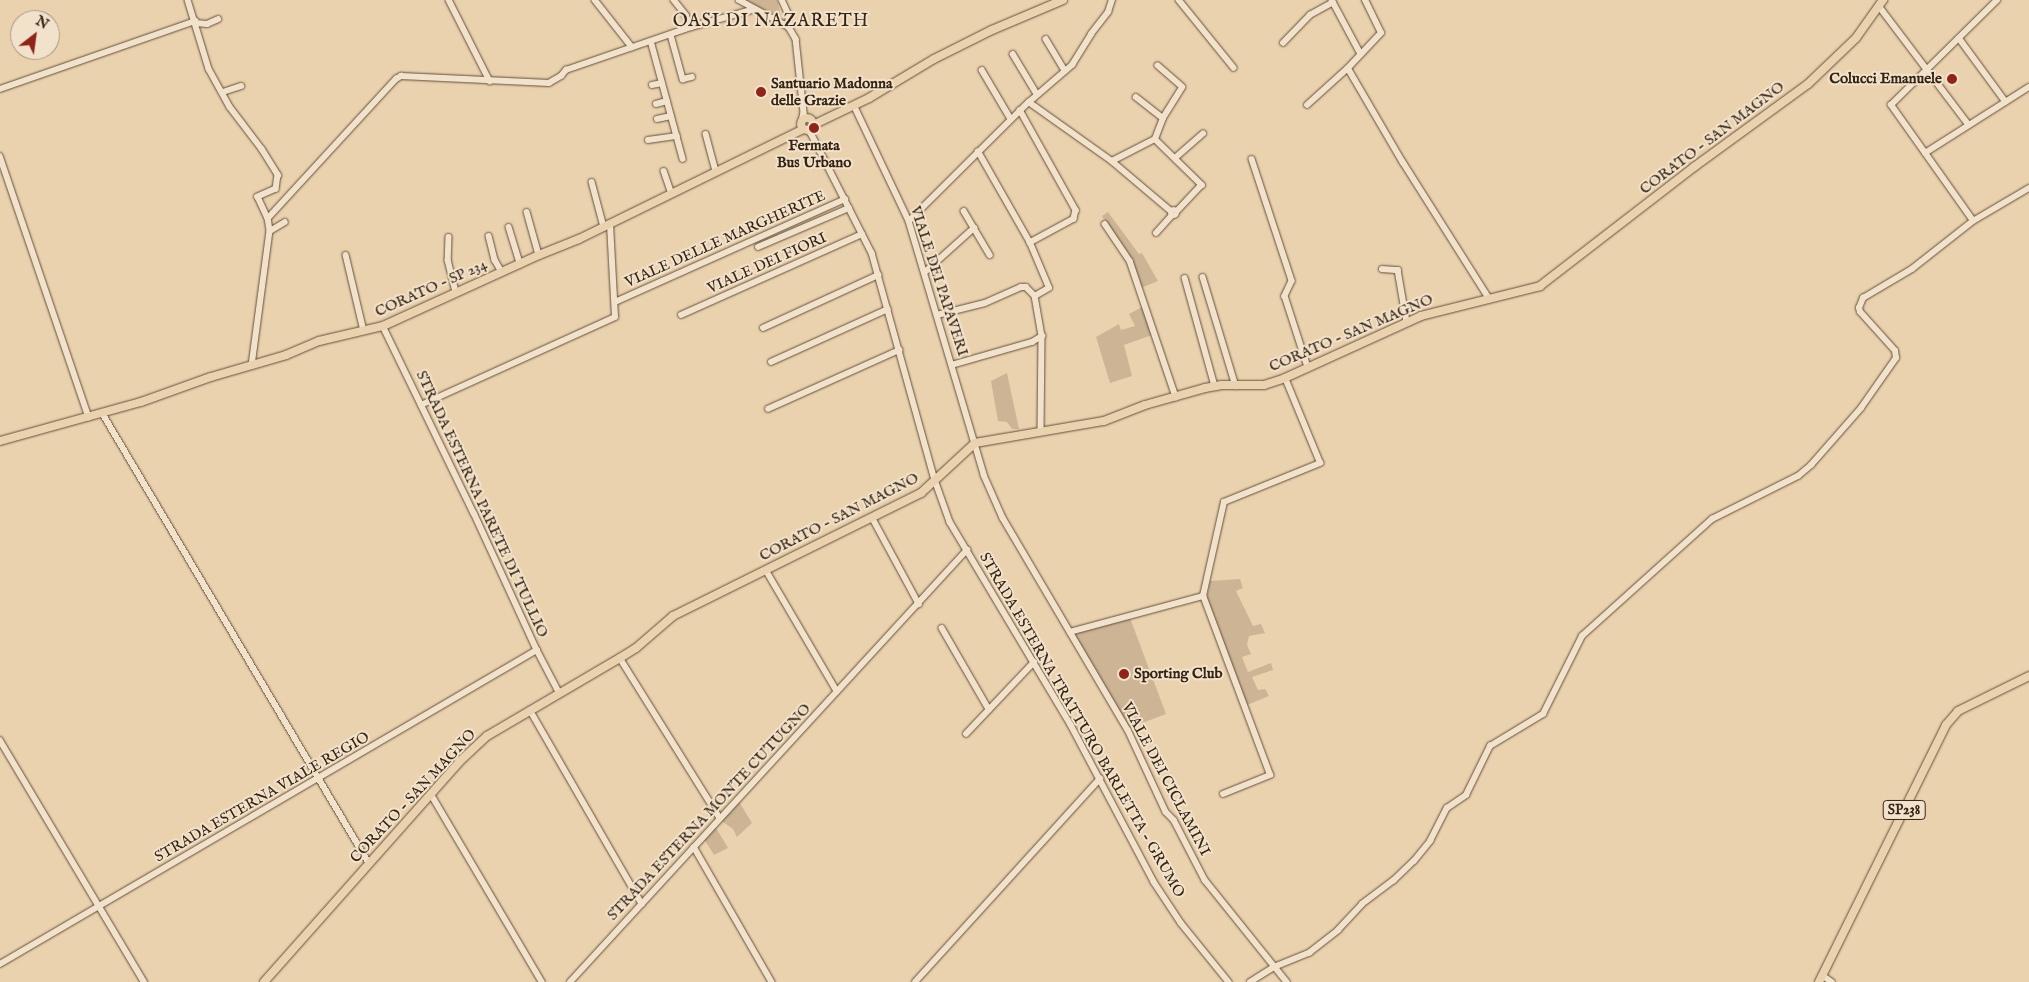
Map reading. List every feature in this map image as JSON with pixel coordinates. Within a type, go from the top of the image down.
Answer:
[{"type":"main road","name":"CORATO - SP 234","points":[[0,441],[103,414],[211,377],[286,356],[319,341],[383,326],[538,255],[607,226],[806,125],[870,98],[934,59],[992,30],[1063,0]]},
{"type":"main road","name":"CORATO - SAN MAGNO","points":[[264,982],[459,762],[487,736],[636,648],[673,616],[920,493],[975,443],[1104,421],[1145,405],[1215,386],[1264,385],[1285,378],[1407,322],[1440,310],[1540,286],[1694,167],[1808,84],[1856,38],[1881,3]]},
{"type":"main road","name":"SP238","points":[[1820,978],[1946,725],[1958,711],[2029,676]]},
{"type":"street","points":[[449,0],[490,81]]},
{"type":"street","points":[[595,0],[632,47]]},
{"type":"street","points":[[674,0],[686,15],[691,27]]},
{"type":"street","points":[[739,0],[789,27]]},
{"type":"street","name":"STRADA ESTERNA TRATTURO BARLETTA - GRUMO","points":[[782,0],[789,15],[789,27],[796,38],[806,125],[872,253],[935,480],[950,522],[1034,662],[1100,779],[1154,882],[1181,923],[1229,982]]},
{"type":"street","points":[[909,221],[1020,110],[1065,71],[1080,55],[1090,34],[1108,12],[1112,0]]},
{"type":"street","points":[[1179,0],[1234,68]]},
{"type":"street","points":[[1307,105],[1348,68],[1381,33],[1365,0]]},
{"type":"street","points":[[1973,221],[1891,105],[1997,0]]},
{"type":"street","points":[[190,1],[209,69],[230,106],[262,149],[278,175],[276,189],[258,197],[268,218],[270,231],[252,366]]},
{"type":"street","points":[[1283,43],[1310,15],[1333,1],[1361,54]]},
{"type":"street","points":[[1881,3],[1927,70],[1969,125]]},
{"type":"street","points":[[268,218],[396,78],[401,76],[549,83],[561,76],[566,70],[691,27],[755,9]]},
{"type":"street","points":[[0,89],[195,22],[207,24],[218,19]]},
{"type":"street","points":[[671,35],[683,79],[692,77]]},
{"type":"street","points":[[1959,38],[2006,102]]},
{"type":"street","points":[[1046,39],[1065,71]]},
{"type":"street","points":[[651,41],[683,159]]},
{"type":"street","points":[[196,52],[203,51]]},
{"type":"street","points":[[1013,54],[1037,94]]},
{"type":"street","points":[[1112,161],[1155,138],[1162,118],[1182,87],[1158,66]]},
{"type":"street","points":[[1348,68],[1403,162],[1489,298]]},
{"type":"street","points":[[982,70],[1011,119]]},
{"type":"street","points":[[652,85],[662,83]]},
{"type":"street","points":[[223,92],[241,86]]},
{"type":"street","points":[[1924,154],[2029,87]]},
{"type":"street","points":[[1136,97],[1162,118]]},
{"type":"street","points":[[656,104],[667,101]]},
{"type":"street","points":[[1029,102],[1112,161],[1174,212]]},
{"type":"street","name":"VIALE DEI PAPAVERI","points":[[854,105],[909,221],[975,443]]},
{"type":"street","points":[[1020,110],[1076,210],[1074,218],[1030,243]]},
{"type":"street","points":[[657,119],[671,116]]},
{"type":"street","points":[[706,134],[716,172]]},
{"type":"street","points":[[1175,158],[1203,134]]},
{"type":"street","points":[[648,140],[677,136]]},
{"type":"street","points":[[1155,138],[1202,185],[1174,212],[1156,233]]},
{"type":"street","points":[[978,152],[1030,243],[1049,288],[1034,296]]},
{"type":"street","points":[[0,156],[89,417]]},
{"type":"street","points":[[1252,159],[1292,281],[1284,296],[1308,367]]},
{"type":"street","points":[[664,171],[672,194]]},
{"type":"street","points":[[421,405],[616,317],[607,226],[592,182]]},
{"type":"street","points":[[1250,982],[1274,967],[1309,953],[1338,930],[1362,904],[1393,881],[1414,861],[1430,841],[1447,808],[1466,794],[1490,746],[1543,714],[1582,636],[1712,519],[1798,476],[1811,465],[1861,408],[1896,356],[1895,351],[1860,312],[1859,308],[1862,301],[1912,269],[1973,221],[2029,188]]},
{"type":"street","name":"VIALE DELLE MARGHERITE","points":[[615,302],[845,198]]},
{"type":"street","points":[[758,247],[849,208]]},
{"type":"street","points":[[964,211],[990,255]]},
{"type":"street","points":[[527,212],[538,255]]},
{"type":"street","points":[[270,231],[285,222]]},
{"type":"street","points":[[1105,224],[1130,261],[1176,397]]},
{"type":"street","points":[[509,226],[520,264]]},
{"type":"street","points":[[925,272],[974,228]]},
{"type":"street","name":"VIALE DEI FIORI","points":[[681,315],[862,234]]},
{"type":"street","points":[[489,236],[495,260],[502,272]]},
{"type":"street","points":[[448,237],[448,260],[456,293]]},
{"type":"street","points":[[346,255],[364,330]]},
{"type":"street","points":[[1382,269],[1398,270],[1407,322]]},
{"type":"street","points":[[764,328],[878,275]]},
{"type":"street","points":[[1203,277],[1236,386]]},
{"type":"street","points":[[1185,278],[1215,386]]},
{"type":"street","points":[[937,315],[985,303],[1021,287],[1026,287],[1034,296],[1042,336],[1041,432]]},
{"type":"street","points":[[771,362],[888,309]]},
{"type":"street","name":"STRADA ESTERNA PARETE DI TULLIO","points":[[383,326],[474,513],[537,650],[559,692]]},
{"type":"street","points":[[952,366],[1032,342],[1042,336]]},
{"type":"street","points":[[768,409],[899,350]]},
{"type":"street","points":[[1223,794],[1270,775],[1203,596],[1224,502],[1320,463],[1285,378]]},
{"type":"street","points":[[103,414],[369,863]]},
{"type":"street","name":"VIALE DEI CICLAMINI","points":[[975,443],[990,491],[1002,518],[1128,730],[1166,812],[1174,820],[1205,880],[1287,982]]},
{"type":"street","points":[[872,517],[919,604]]},
{"type":"street","name":"STRADA ESTERNA MONTE CUTUGNO","points":[[570,982],[967,550]]},
{"type":"street","points":[[766,570],[837,691]]},
{"type":"street","points":[[1070,632],[1203,596]]},
{"type":"street","points":[[942,628],[989,709]]},
{"type":"street","name":"STRADA ESTERNA VIALE REGIO","points":[[0,964],[537,650]]},
{"type":"street","points":[[620,658],[720,818]]},
{"type":"street","points":[[966,734],[1034,662]]},
{"type":"street","points":[[530,710],[642,904]]},
{"type":"street","points":[[0,740],[144,982]]},
{"type":"street","points":[[915,982],[1100,779]]},
{"type":"street","points":[[431,794],[542,982]]},
{"type":"street","points":[[694,847],[772,982]]},
{"type":"street","points":[[1820,978],[1832,982]]},
{"type":"shaded area","points":[[746,0],[777,0],[781,17],[745,1]]},
{"type":"shaded area","points":[[1108,212],[1139,254],[1142,253],[1158,281],[1141,288],[1131,260],[1102,216]]},
{"type":"shaded area","points":[[1142,307],[1152,335],[1124,345],[1132,376],[1110,383],[1096,337],[1119,324],[1121,330],[1135,326],[1129,314]]},
{"type":"shaded area","points":[[1007,373],[1019,429],[1012,429],[1007,422],[998,421],[991,381]]},
{"type":"shaded area","points":[[1240,579],[1243,588],[1236,591],[1253,626],[1261,624],[1265,633],[1249,636],[1247,645],[1251,654],[1242,657],[1248,672],[1271,663],[1273,670],[1252,677],[1258,690],[1265,689],[1269,696],[1247,705],[1207,599],[1210,581]]},
{"type":"shaded area","name":"Sporting Club","points":[[1130,618],[1166,714],[1129,728],[1072,633]]},
{"type":"shaded area","points":[[738,800],[752,823],[737,837],[733,829],[720,820]]},
{"type":"shaded area","points":[[715,826],[728,848],[714,855],[704,839]]},
{"type":"place","name":"Colucci Emanuele","points":[[1952,79]]},
{"type":"place","name":"Santuario Madonna delle Grazie","points":[[761,92]]},
{"type":"place","name":"Fermata Bus Urbano","points":[[814,128]]},
{"type":"place","name":"Sporting Club","points":[[1124,674]]},
{"type":"district","name":"OASI DI NAZARETH","points":[[771,22]]}]
